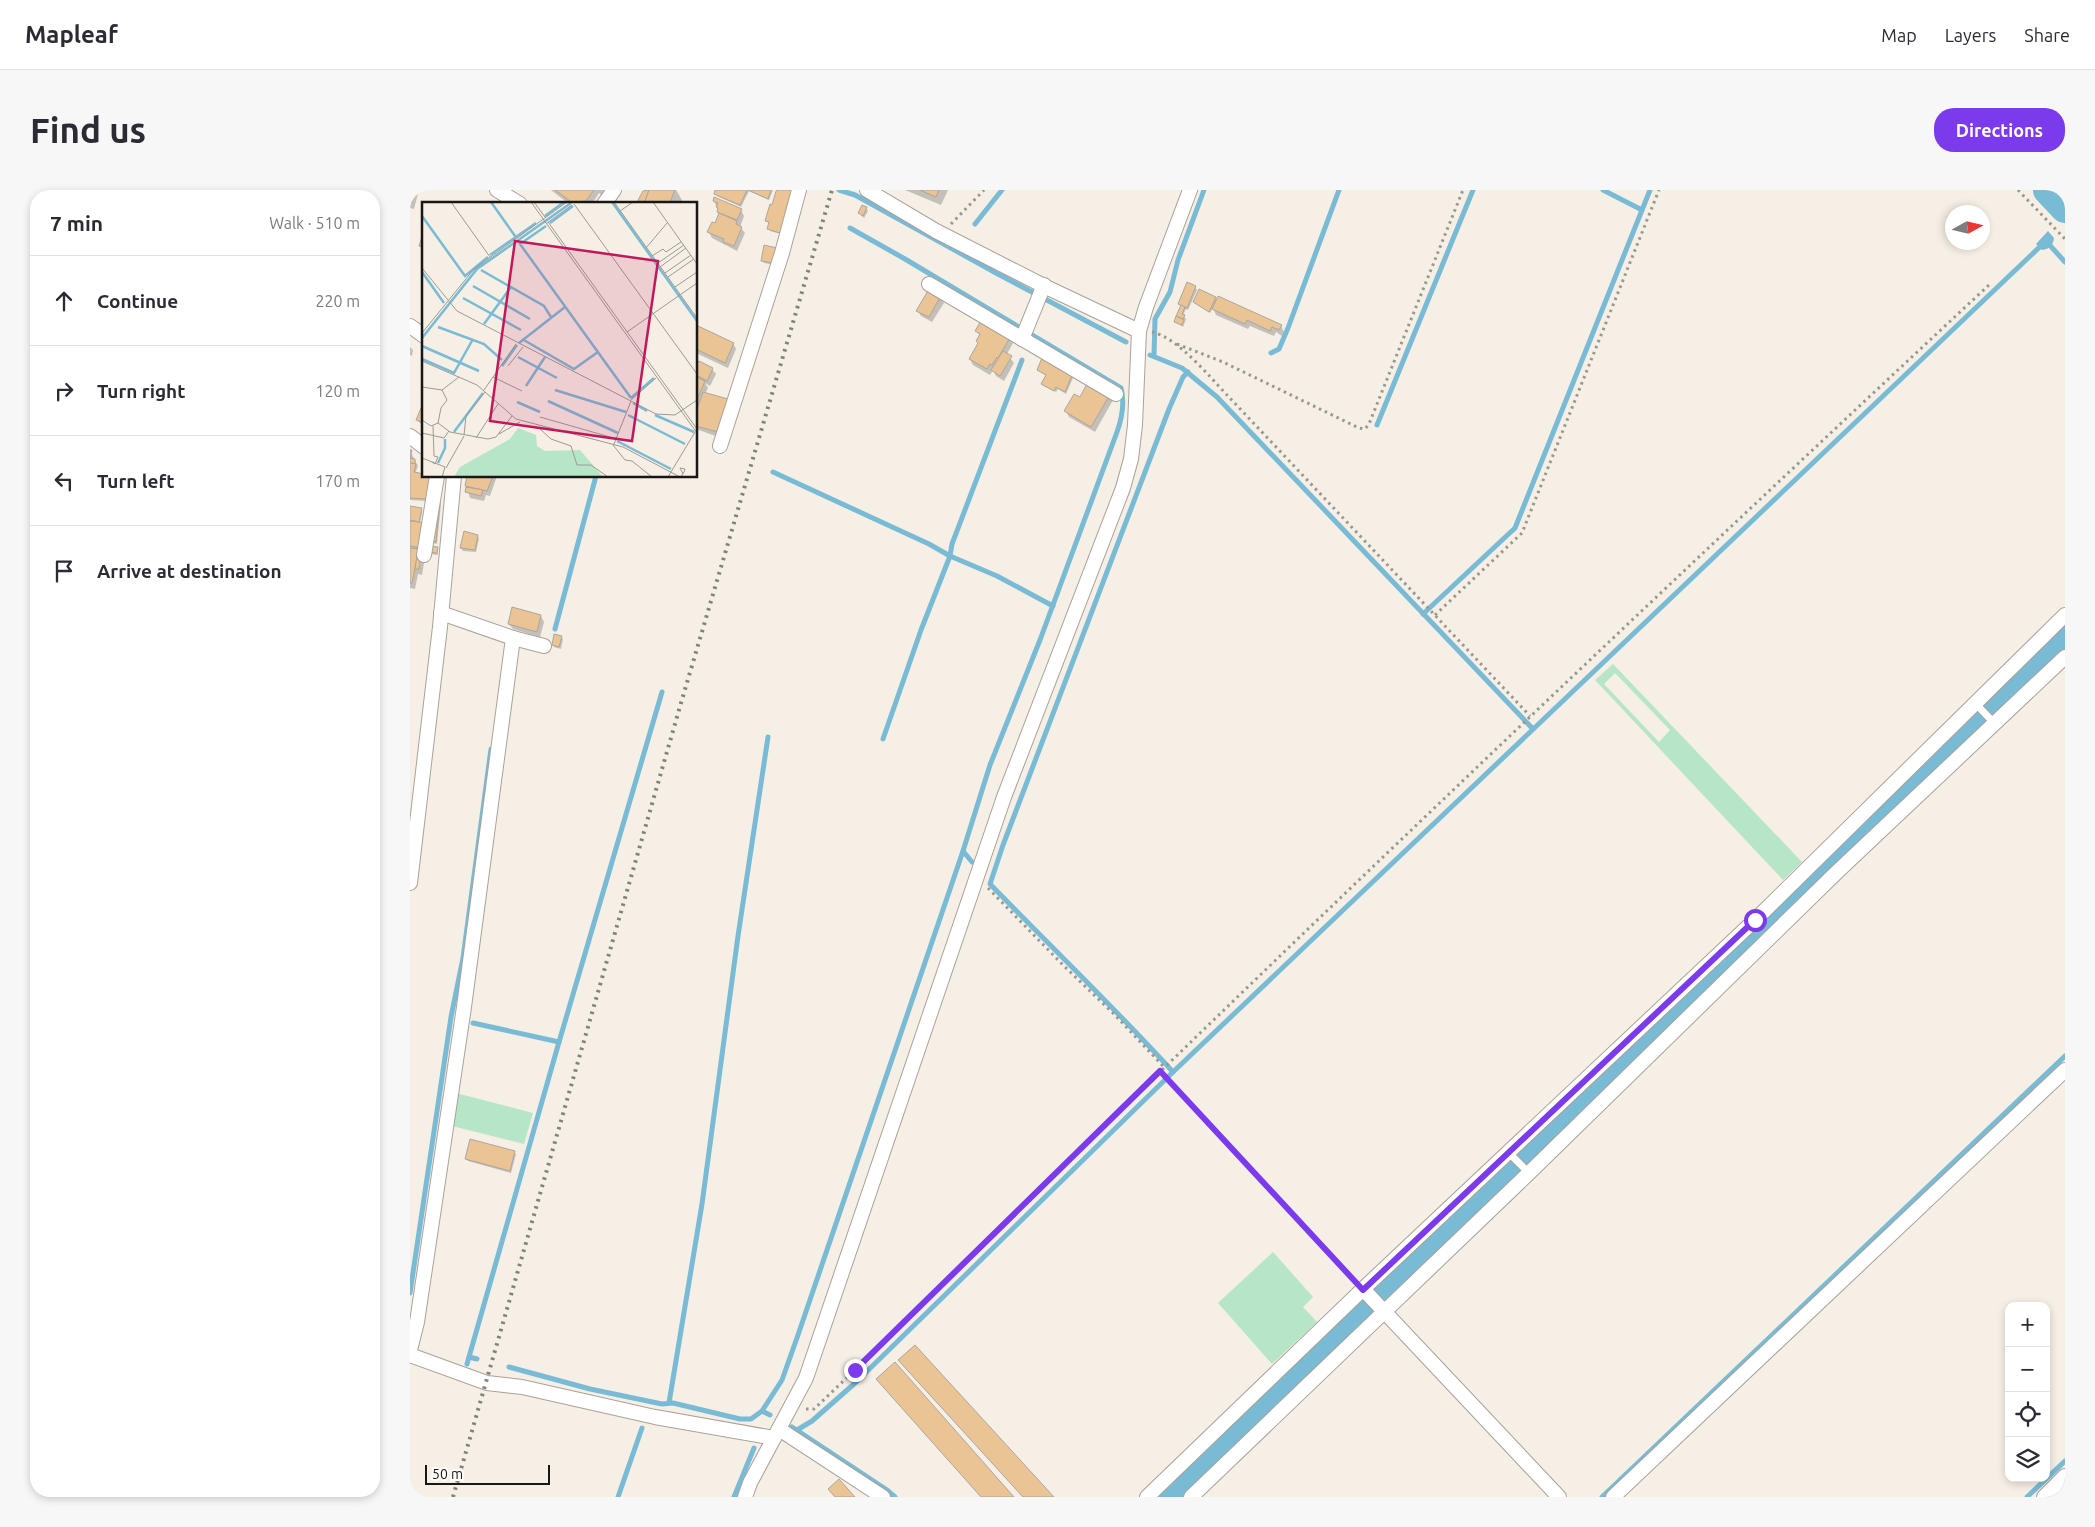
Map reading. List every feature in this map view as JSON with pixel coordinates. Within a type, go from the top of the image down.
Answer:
[{"type":"street","points":[[497,190],[517,202]]},
{"type":"street","points":[[605,202],[614,190]]},
{"type":"street","points":[[720,446],[782,253],[799,190]]},
{"type":"street","points":[[867,190],[1041,292],[1139,331]]},
{"type":"street","points":[[746,1497],[750,1483],[806,1378],[1004,797],[1123,488],[1131,459],[1135,425],[1139,331],[1146,307],[1190,190]]},
{"type":"street","points":[[929,284],[1024,334],[1116,394]]},
{"type":"street","points":[[1024,334],[1041,292]]},
{"type":"street","points":[[410,326],[422,335]]},
{"type":"street","points":[[410,436],[422,445]]},
{"type":"street","points":[[424,555],[437,478]]},
{"type":"street","points":[[410,882],[441,613],[454,478]]},
{"type":"street","points":[[441,613],[514,638],[544,646]]},
{"type":"street","points":[[1147,1497],[1510,1155],[1978,706],[2065,615]]},
{"type":"street","points":[[410,1350],[417,1322],[464,1007],[514,638]]},
{"type":"street","points":[[1191,1497],[1382,1308],[1993,721],[2065,657]]},
{"type":"street","points":[[1613,1497],[2065,1070]]},
{"type":"street","points":[[1366,1292],[1559,1497]]},
{"type":"street","points":[[410,1355],[487,1383],[522,1387],[655,1417],[777,1434],[883,1497]]},
{"type":"street","points":[[2044,1497],[2065,1476]]},
{"type":"lane","points":[[1978,706],[1993,721]]},
{"type":"lane","points":[[1510,1155],[1526,1171]]},
{"type":"path","points":[[942,234],[984,190]]},
{"type":"path","points":[[1159,334],[1172,342],[1223,362],[1365,430],[1463,190]]},
{"type":"path","points":[[1435,615],[1522,533],[1659,190]]},
{"type":"path","points":[[2018,190],[2065,239]]},
{"type":"path","points":[[794,1403],[808,1410],[814,1409],[1162,1072],[1166,1066],[1521,725],[1990,284]]},
{"type":"path","points":[[1172,342],[1227,395],[1431,610],[1529,718]]},
{"type":"path","points":[[977,877],[1166,1066]]},
{"type":"path","points":[[1162,1072],[1366,1292]]},
{"type":"green space","points":[[1613,664],[1802,862],[1783,880],[1595,680]],"holes":[[[1615,673],[1670,730],[1659,742],[1604,684]]]},
{"type":"green space","points":[[456,1093],[533,1113],[524,1144],[452,1126]]},
{"type":"green space","points":[[1273,1252],[1313,1297],[1303,1307],[1317,1322],[1272,1364],[1218,1303]]},
{"type":"water","points":[[2048,231],[2054,240],[2049,248],[2042,250],[2036,244]]},
{"type":"building","points":[[410,190],[414,190],[411,203],[410,203]]},
{"type":"building","points":[[555,190],[594,190],[585,202],[570,201]]},
{"type":"building","points":[[649,190],[645,202],[637,202],[643,191]]},
{"type":"building","points":[[649,190],[675,190],[670,202],[645,202]]},
{"type":"building","points":[[715,190],[747,190],[740,205],[714,194]]},
{"type":"building","points":[[748,190],[771,190],[768,199]]},
{"type":"building","points":[[778,190],[794,190],[780,233],[767,229],[769,222],[765,221],[770,204],[772,205]]},
{"type":"building","points":[[920,190],[939,190],[936,197]]},
{"type":"building","points":[[714,197],[742,209],[737,220],[717,212],[718,208],[716,207],[718,203],[713,201]]},
{"type":"building","points":[[862,205],[867,207],[863,216],[858,213]]},
{"type":"building","points":[[719,213],[737,221],[736,224],[742,227],[734,246],[723,242],[724,239],[707,232],[712,222],[715,223]]},
{"type":"building","points":[[764,245],[777,248],[774,263],[761,261]]},
{"type":"building","points":[[1187,282],[1196,286],[1187,308],[1178,304]]},
{"type":"building","points":[[929,289],[941,296],[929,317],[916,311]]},
{"type":"building","points":[[1199,289],[1216,297],[1209,312],[1193,302]]},
{"type":"building","points":[[1218,296],[1282,325],[1279,330],[1272,327],[1270,331],[1247,320],[1245,324],[1212,309]]},
{"type":"building","points":[[1181,305],[1185,307],[1182,314],[1185,315],[1183,319],[1176,316]]},
{"type":"building","points":[[1176,316],[1184,320],[1182,325],[1174,322]]},
{"type":"building","points":[[982,319],[1011,336],[998,358],[987,369],[969,359],[978,343],[976,341],[980,334],[975,331]]},
{"type":"building","points":[[698,326],[734,343],[725,363],[698,350]]},
{"type":"building","points":[[1003,351],[1012,356],[1000,376],[991,370]]},
{"type":"building","points":[[1044,353],[1075,368],[1065,392],[1056,387],[1054,391],[1041,384],[1046,375],[1037,370]]},
{"type":"building","points":[[699,361],[713,368],[707,381],[698,376]]},
{"type":"building","points":[[698,378],[705,381],[698,397]]},
{"type":"building","points":[[1089,380],[1111,393],[1091,427],[1064,411],[1074,394],[1080,397]]},
{"type":"building","points":[[703,392],[728,399],[718,432],[698,427],[698,406]]},
{"type":"building","points":[[422,406],[422,422],[416,420]]},
{"type":"building","points":[[410,458],[415,459],[415,464],[410,463]]},
{"type":"building","points":[[410,463],[416,464],[414,472],[422,474],[422,478],[431,478],[428,497],[426,499],[410,498]]},
{"type":"building","points":[[467,478],[492,478],[487,491],[465,486]]},
{"type":"building","points":[[466,487],[483,490],[481,496],[465,492]]},
{"type":"building","points":[[440,500],[436,542],[430,541]]},
{"type":"building","points":[[410,506],[422,508],[419,522],[410,520]]},
{"type":"building","points":[[410,522],[425,523],[420,548],[410,546]]},
{"type":"building","points":[[464,531],[478,535],[475,550],[460,548]]},
{"type":"building","points":[[428,546],[438,547],[437,553],[427,552]]},
{"type":"building","points":[[410,548],[419,549],[412,583],[410,583]]},
{"type":"building","points":[[417,555],[421,556],[419,569],[415,569]]},
{"type":"building","points":[[512,607],[541,615],[537,632],[508,624]]},
{"type":"building","points":[[554,634],[562,636],[559,647],[552,645]]},
{"type":"building","points":[[470,1139],[515,1151],[510,1171],[465,1159]]},
{"type":"building","points":[[915,1345],[1054,1497],[1023,1497],[898,1360]]},
{"type":"building","points":[[895,1362],[1014,1497],[981,1497],[876,1379]]},
{"type":"building","points":[[839,1479],[855,1497],[835,1497],[828,1489]]},
{"type":"waterway","points":[[839,190],[855,195],[1126,342]]},
{"type":"waterway","points":[[975,224],[1002,190]]},
{"type":"waterway","points":[[1154,356],[1155,319],[1170,292],[1178,260],[1204,190]]},
{"type":"waterway","points":[[1271,353],[1279,349],[1288,328],[1339,190]]},
{"type":"waterway","points":[[1377,425],[1473,190]]},
{"type":"waterway","points":[[1603,190],[1642,210]]},
{"type":"waterway","points":[[1423,614],[1515,528],[1650,190]]},
{"type":"waterway","points":[[2048,190],[2065,208]]},
{"type":"waterway","points":[[850,228],[1121,388],[1123,399],[1117,432],[1040,640],[990,765],[963,851],[972,862]]},
{"type":"waterway","points":[[797,1430],[812,1421],[854,1384],[1173,1072],[2046,241],[2065,262]]},
{"type":"waterway","points":[[1150,355],[1182,368],[1217,397],[1533,729]]},
{"type":"waterway","points":[[883,739],[921,630],[950,556],[952,544],[1022,360]]},
{"type":"waterway","points":[[1173,1072],[990,884],[1003,845],[1169,409],[1183,377],[1188,372]]},
{"type":"waterway","points":[[773,472],[929,544],[950,556],[997,576],[1053,606]]},
{"type":"waterway","points":[[555,629],[595,478]]},
{"type":"waterway","points":[[1169,1497],[2065,637]]},
{"type":"waterway","points":[[467,1364],[662,692]]},
{"type":"waterway","points":[[669,1403],[702,1204],[738,936],[768,737]]},
{"type":"waterway","points":[[410,1293],[451,1017],[463,958],[491,749]]},
{"type":"waterway","points":[[762,1411],[782,1380],[963,851]]},
{"type":"waterway","points":[[473,1023],[559,1042]]},
{"type":"waterway","points":[[1602,1497],[2065,1056]]},
{"type":"waterway","points":[[469,1357],[477,1359]]},
{"type":"waterway","points":[[509,1367],[590,1389],[662,1404],[673,1403],[740,1419],[751,1419],[762,1411],[770,1415]]},
{"type":"waterway","points":[[792,1427],[895,1497]]},
{"type":"waterway","points":[[618,1497],[642,1428]]},
{"type":"waterway","points":[[734,1497],[754,1448]]},
{"type":"waterway","points":[[2027,1497],[2065,1461]]},
{"type":"railway","points":[[453,1497],[681,703],[832,190]]},
{"type":"route","points":[[855,1370],[1160,1071],[1363,1290],[1755,920]]}]
